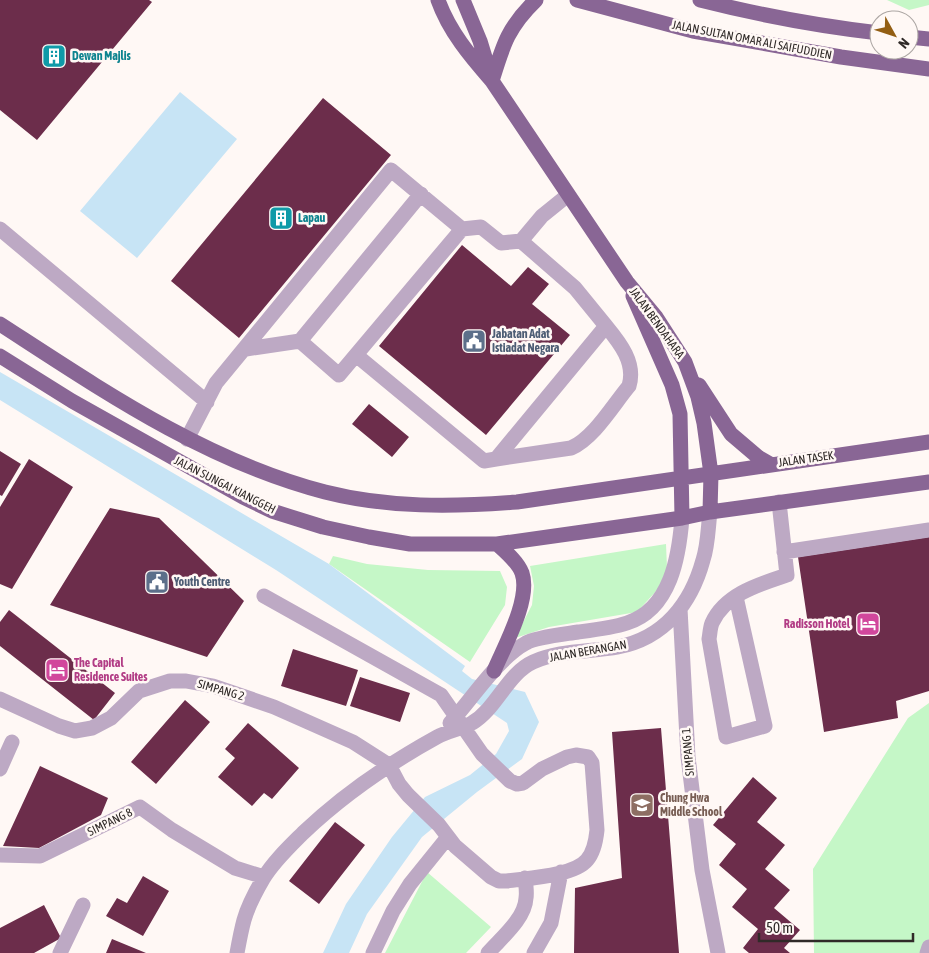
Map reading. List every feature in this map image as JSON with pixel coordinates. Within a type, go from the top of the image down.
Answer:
[{"type":"main road","name":"JALAN BENDAHARA","points":[[463,0],[480,41],[492,81]]},
{"type":"main road","points":[[492,81],[507,35],[524,11],[536,0]]},
{"type":"main road","name":"JALAN SULTAN OMAR ALI SAIFUDDIEN","points":[[577,0],[694,31],[841,57],[929,69]]},
{"type":"main road","points":[[700,0],[752,13],[869,32]]},
{"type":"main road","name":"JALAN BENDAHARA","points":[[438,4],[466,50],[492,81],[627,282],[656,317],[685,362],[698,397],[707,442],[710,474],[710,512]]},
{"type":"main road","name":"JALAN BENDAHARA","points":[[627,282],[644,326],[659,354],[672,385],[680,414],[682,518]]},
{"type":"main road","name":"JALAN SUNGAI KIANGGEH","points":[[0,324],[85,379],[187,439],[268,473],[325,492],[391,503],[460,506],[517,502],[682,478]]},
{"type":"main road","name":"JALAN SUNGAI KIANGGEH","points":[[0,356],[72,401],[243,497],[272,511],[323,527],[410,544],[497,544],[682,518]]},
{"type":"main road","points":[[685,362],[731,434],[758,457],[770,464]]},
{"type":"main road","name":"JALAN TASEK","points":[[682,478],[929,442]]},
{"type":"main road","points":[[682,518],[710,512],[929,482]]},
{"type":"main road","points":[[494,671],[520,609],[525,592],[522,573],[512,558],[497,544]]},
{"type":"street","points":[[187,439],[216,383],[246,349],[391,170],[462,229]]},
{"type":"street","points":[[246,349],[300,341],[421,194]]},
{"type":"street","points":[[300,341],[340,375],[462,229],[481,227],[501,244],[521,241],[542,216],[568,195]]},
{"type":"street","points":[[0,229],[207,402]]},
{"type":"street","points":[[356,356],[484,461],[571,448],[581,444],[629,386],[632,370],[627,356],[617,340],[575,288],[521,241]]},
{"type":"street","points":[[496,459],[606,326]]},
{"type":"street","points":[[736,597],[765,726],[726,737],[709,639],[711,624],[723,606],[736,597],[759,584],[787,575],[779,502]]},
{"type":"street","name":"JALAN BERANGAN","points":[[237,953],[244,918],[264,877],[286,849],[342,797],[389,765],[440,736],[460,722],[481,716],[521,670],[532,662],[550,656],[640,641],[662,628],[680,609],[693,587],[704,560],[710,512]]},
{"type":"street","name":"JALAN BERANGAN","points":[[460,722],[468,703],[494,671],[512,652],[528,641],[629,623],[645,614],[658,600],[670,582],[676,564],[682,518]]},
{"type":"street","points":[[784,552],[929,530]]},
{"type":"street","points":[[264,596],[440,695],[482,754],[510,781],[517,784],[523,783],[542,769],[567,757],[576,755],[588,758],[592,763],[597,830],[596,841],[587,860],[580,866],[561,872],[499,881],[455,846],[439,825],[408,795],[389,765]]},
{"type":"street","name":"SIMPANG 1","points":[[680,609],[688,757],[702,870],[718,953]]},
{"type":"street","name":"SIMPANG 2","points":[[0,699],[59,726],[75,731],[92,728],[111,718],[139,691],[170,681],[186,681],[213,686],[274,707],[353,742],[389,765]]},
{"type":"street","points":[[0,769],[12,742]]},
{"type":"street","name":"SIMPANG 8","points":[[0,855],[40,856],[140,806],[172,830],[235,868],[264,877]]},
{"type":"street","points":[[373,953],[392,911],[410,884],[448,837]]},
{"type":"street","points":[[534,953],[551,923],[561,872]]},
{"type":"street","points":[[488,953],[518,918],[524,908],[527,900],[526,878]]},
{"type":"street","points":[[60,953],[84,905]]},
{"type":"street","points":[[927,953],[929,947]]},
{"type":"green space","points":[[887,0],[929,0],[929,5],[909,10]]},
{"type":"green space","points":[[666,544],[667,568],[659,588],[637,612],[549,627],[515,638],[532,605],[534,586],[530,566]]},
{"type":"green space","points":[[333,556],[367,564],[428,570],[500,571],[507,587],[505,605],[470,662],[329,564]]},
{"type":"green space","points":[[929,703],[929,953],[814,953],[813,869],[908,718]]},
{"type":"green space","points":[[427,872],[491,927],[466,953],[385,953]]},
{"type":"water","points":[[180,92],[237,139],[137,258],[80,211]]},
{"type":"water","points":[[0,372],[329,564],[465,666],[462,671],[472,679],[525,692],[539,722],[522,759],[477,792],[422,837],[367,914],[349,953],[323,953],[346,904],[392,837],[425,797],[470,775],[496,754],[509,731],[507,723],[276,570],[0,400]]},
{"type":"building","name":"Dewan Majlis","points":[[0,0],[149,0],[152,2],[37,140],[0,110]]},
{"type":"building","name":"Lapau","points":[[323,98],[391,155],[239,338],[171,281]]},
{"type":"building","name":"Jabatan Adat Istiadat Negara","points":[[462,245],[511,286],[528,267],[549,284],[532,304],[570,335],[486,435],[379,346]]},
{"type":"building","points":[[369,404],[409,437],[392,457],[352,424]]},
{"type":"building","points":[[0,451],[21,464],[2,496],[0,495]]},
{"type":"building","points":[[29,459],[73,487],[12,589],[0,584],[0,507]]},
{"type":"building","points":[[110,508],[159,518],[244,601],[207,657],[50,605]]},
{"type":"building","name":"Radisson Hotel","points":[[929,537],[929,691],[896,701],[898,718],[824,732],[798,557]]},
{"type":"building","name":"The Capital Residence Suites","points":[[9,610],[115,693],[94,720],[0,646],[0,622]]},
{"type":"building","points":[[293,649],[358,670],[346,706],[281,686]]},
{"type":"building","points":[[360,677],[410,693],[400,722],[350,706]]},
{"type":"building","points":[[185,700],[210,722],[156,784],[131,762]]},
{"type":"building","points":[[248,723],[299,768],[272,799],[264,793],[252,806],[218,777],[235,758],[225,749]]},
{"type":"building","name":"Chung Hwa Middle School","points":[[661,728],[679,953],[574,953],[575,888],[622,878],[612,732]]},
{"type":"building","points":[[40,766],[108,798],[101,815],[39,848],[3,846]]},
{"type":"building","points":[[753,777],[777,798],[757,822],[785,845],[765,869],[790,890],[774,908],[800,930],[784,948],[790,953],[749,953],[743,948],[758,929],[732,907],[747,889],[719,865],[736,844],[713,825]]},
{"type":"building","points":[[335,822],[365,845],[319,904],[289,881]]},
{"type":"building","points":[[143,876],[169,891],[143,936],[106,916],[117,898],[127,903]]},
{"type":"building","points":[[44,905],[61,938],[34,953],[0,953],[0,928]]},
{"type":"building","points":[[112,939],[146,953],[106,953]]},
{"type":"place","name":"Dewan Majlis","points":[[54,56]]},
{"type":"place","name":"Lapau","points":[[281,218]]},
{"type":"place","name":"Jabatan Adat Istiadat Negara","points":[[474,341]]},
{"type":"place","name":"Youth Centre","points":[[157,582]]},
{"type":"place","name":"Radisson Hotel","points":[[868,624]]},
{"type":"place","name":"The Capital Residence Suites","points":[[57,670]]},
{"type":"place","name":"Chung Hwa Middle School","points":[[642,805]]}]
